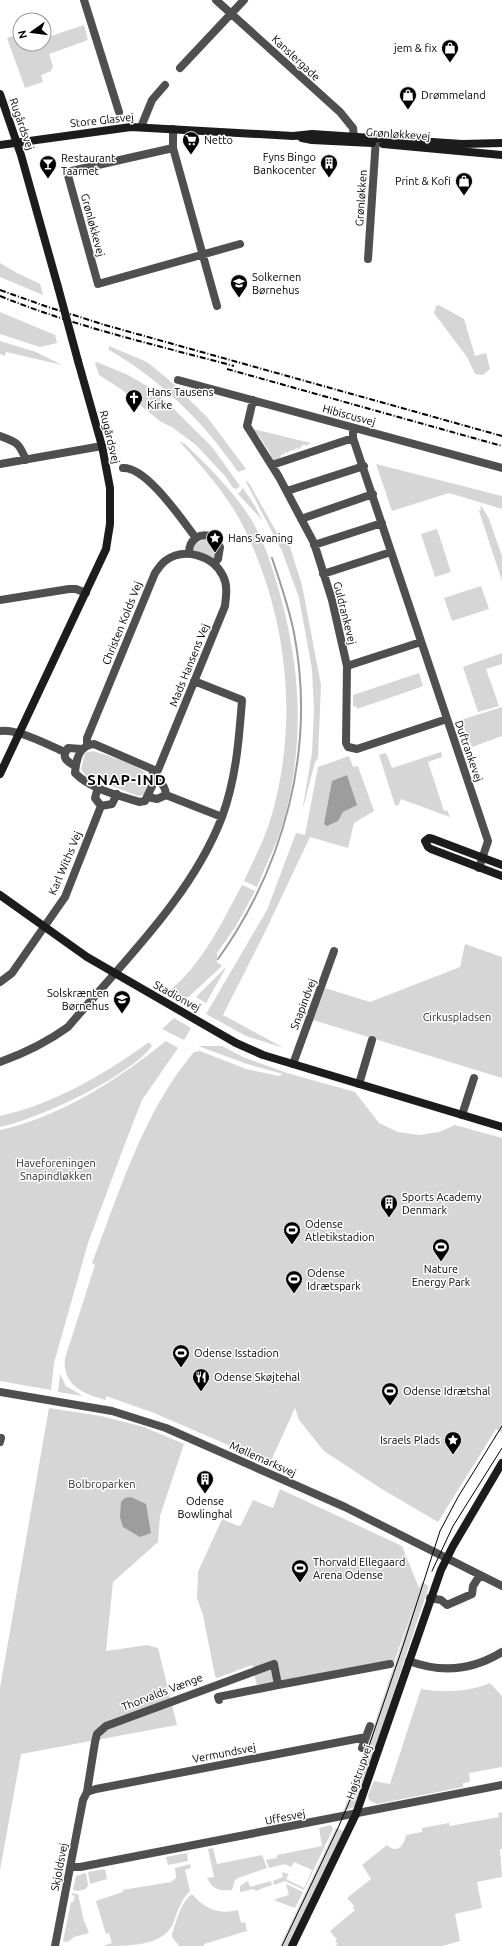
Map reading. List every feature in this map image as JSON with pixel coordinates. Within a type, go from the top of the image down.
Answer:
[{"type":"street","points":[[84,0],[119,112]]},
{"type":"street","name":"Kanslergade","points":[[216,0],[340,112],[354,128],[354,136]]},
{"type":"street","points":[[180,68],[244,0]]},
{"type":"street","name":"Store Glasvej","points":[[0,144],[121,128],[141,127],[152,100],[165,85]]},
{"type":"street","name":"Rugårdsvej","points":[[0,94],[16,142],[102,446],[112,506],[106,549],[0,774]]},
{"type":"street","name":"Grønløkkevej","points":[[141,127],[293,136],[312,140],[462,144],[502,143]]},
{"type":"street","points":[[172,129],[173,148],[217,306]]},
{"type":"street","name":"Grønløkkevej","points":[[293,136],[312,134],[354,136],[376,141],[460,150],[481,154],[502,155]]},
{"type":"street","name":"Grønløkken","points":[[368,259],[376,141]]},
{"type":"street","name":"Grønløkkevej","points":[[173,148],[67,172],[98,284],[240,244]]},
{"type":"street","points":[[481,154],[502,151]]},
{"type":"street","name":"Hibiscusvej","points":[[178,380],[188,388],[253,400],[502,468]]},
{"type":"street","name":"Guldrankevej","points":[[253,400],[247,426],[287,491],[314,545],[332,600],[347,666],[346,743],[348,747],[357,749],[447,719]]},
{"type":"street","name":"Duftrankevej","points":[[354,428],[353,438],[364,466],[391,552],[488,841],[479,868]]},
{"type":"street","points":[[0,436],[16,442],[20,446],[26,460]]},
{"type":"street","points":[[272,465],[353,438]]},
{"type":"street","points":[[0,464],[102,446]]},
{"type":"street","points":[[287,491],[364,466]]},
{"type":"street","points":[[123,468],[128,468],[141,475],[164,497],[196,538]]},
{"type":"street","points":[[301,519],[373,494]]},
{"type":"street","points":[[314,545],[382,523]]},
{"type":"street","points":[[207,535],[218,542],[220,553],[214,564],[200,556],[189,554],[191,542],[196,538],[207,535]]},
{"type":"street","points":[[323,574],[391,552]]},
{"type":"street","name":"Christen Kolds Vej","points":[[75,766],[155,572],[165,561],[176,556],[189,554]]},
{"type":"street","name":"Mads Hansens Vej","points":[[148,797],[225,606],[227,590],[224,576],[214,564]]},
{"type":"street","points":[[0,600],[69,589],[86,593]]},
{"type":"street","points":[[347,666],[421,642]]},
{"type":"street","points":[[0,1062],[26,1053],[50,1040],[68,1027],[113,973],[159,922],[182,891],[201,860],[222,817],[233,778],[239,741],[242,700],[194,681]]},
{"type":"street","points":[[0,731],[7,730],[65,752]]},
{"type":"street","points":[[166,795],[166,788],[155,777],[152,769],[121,755],[94,744],[84,747],[68,748],[65,752],[64,757],[67,762],[75,766],[74,773],[80,778],[98,787],[139,802],[145,801],[148,797],[156,799],[166,795],[222,817]]},
{"type":"street","points":[[98,787],[95,798],[101,806],[112,804],[117,794]]},
{"type":"street","name":"Karl Withs Vej","points":[[0,982],[12,973],[65,897],[101,806]]},
{"type":"street","points":[[502,865],[433,839],[429,838],[426,841],[428,847],[431,849],[502,876]]},
{"type":"street","name":"Stadionvej","points":[[0,895],[87,957],[236,1043],[263,1055],[502,1127]]},
{"type":"street","name":"Snapindvej","points":[[293,1064],[334,951]]},
{"type":"street","points":[[359,1084],[372,1040]]},
{"type":"street","points":[[462,1115],[474,1078]]},
{"type":"street","name":"Møllemarksvej","points":[[0,1392],[112,1411],[166,1428],[345,1507],[502,1586]]},
{"type":"street","name":"Højstrupvej","points":[[292,1946],[356,1814],[430,1598],[446,1559],[502,1463]]},
{"type":"street","points":[[430,1598],[441,1600],[447,1605],[472,1594],[480,1575]]},
{"type":"street","points":[[409,1660],[435,1668],[449,1669],[476,1664],[502,1652]]},
{"type":"street","name":"Thorvalds Vænge","points":[[87,1792],[94,1742],[97,1734],[106,1726],[274,1664],[278,1685]]},
{"type":"street","points":[[219,1700],[218,1697],[390,1664]]},
{"type":"street","points":[[362,1748],[370,1726]]},
{"type":"street","name":"Vermundsvej","points":[[87,1792],[96,1789],[366,1737]]},
{"type":"street","name":"Uffesvej","points":[[71,1867],[80,1867],[502,1785]]},
{"type":"street","name":"Skjoldsvej","points":[[55,1946],[83,1800],[87,1792]]},
{"type":"green space","points":[[84,25],[88,40],[49,54],[53,66],[51,71],[41,75],[43,82],[25,88],[12,52],[52,52],[52,36]]},
{"type":"green space","points":[[12,36],[12,52],[7,38]]},
{"type":"green space","points":[[0,263],[40,284],[43,295],[0,277]]},
{"type":"green space","points":[[439,305],[464,319],[475,356],[486,353],[490,369],[483,375],[475,374],[467,357],[434,313],[436,306]]},
{"type":"green space","points":[[0,312],[55,335],[57,343],[40,347],[0,334]]},
{"type":"green space","points":[[0,341],[36,352],[62,365],[6,352],[5,356],[0,354]]},
{"type":"green space","points":[[109,346],[147,362],[168,379],[207,417],[246,469],[238,472],[211,436],[164,388],[146,374],[109,350]]},
{"type":"green space","points":[[97,362],[128,375],[147,386],[170,405],[212,447],[240,486],[237,489],[233,488],[225,476],[196,445],[172,427],[161,422],[121,389],[99,375],[95,363]]},
{"type":"green space","points":[[253,429],[311,443],[306,446],[304,444],[299,449],[296,448],[288,453],[285,452],[278,461],[274,462],[270,459],[271,455],[259,436],[254,433]]},
{"type":"green space","points":[[179,441],[185,444],[230,491],[257,530],[269,559],[281,598],[293,653],[298,707],[295,761],[291,788],[285,816],[279,834],[257,887],[244,881],[260,848],[272,814],[280,778],[285,742],[286,705],[284,668],[279,632],[270,596],[259,562],[238,516],[223,493]]},
{"type":"green space","points":[[376,464],[502,496],[502,509],[449,493],[392,511]]},
{"type":"green space","points":[[245,480],[249,483],[282,542],[289,544],[302,585],[321,685],[318,758],[315,762],[302,812],[312,753],[314,711],[312,669],[299,598],[282,551]]},
{"type":"green space","points":[[243,488],[255,506],[262,520],[238,494]]},
{"type":"green space","points":[[480,506],[489,519],[502,556],[502,581],[479,511],[481,510]]},
{"type":"green space","points":[[437,529],[451,572],[435,577],[421,534]]},
{"type":"green space","points":[[205,539],[212,542],[216,549],[213,560],[203,553],[193,550],[196,543]]},
{"type":"green space","points":[[481,586],[489,609],[452,621],[444,598]]},
{"type":"green space","points":[[502,653],[502,664],[486,669],[499,706],[478,712],[463,667]]},
{"type":"green space","points":[[419,673],[423,686],[357,709],[356,706],[353,707],[353,695]]},
{"type":"green space","points":[[502,707],[502,736],[472,747],[461,720]]},
{"type":"green space","points":[[93,751],[124,761],[146,773],[149,777],[149,781],[144,795],[138,796],[86,776],[81,769],[85,753]]},
{"type":"green space","points":[[441,752],[442,757],[428,762],[444,811],[447,810],[450,817],[401,799],[398,806],[395,805],[379,755],[386,753],[392,768]]},
{"type":"green space","points":[[349,756],[353,767],[358,766],[374,811],[354,823],[348,848],[310,837],[265,932],[223,1015],[284,1048],[246,1036],[206,1014],[267,910],[296,833],[305,835],[318,767]]},
{"type":"green space","points":[[242,885],[255,891],[236,926],[217,953],[217,962],[222,966],[184,1001],[169,991],[192,969],[201,956],[219,928]]},
{"type":"green space","name":"Cirkuspladsen","points":[[465,944],[502,957],[502,1078],[313,1020],[325,988],[370,1002],[460,967]]},
{"type":"green space","points":[[227,966],[206,1003],[196,997]]},
{"type":"green space","points":[[174,1018],[191,1028],[184,1040],[162,1029]]},
{"type":"green space","name":"Haveforeningen Snapindløkken","points":[[166,1041],[178,1048],[142,1100],[88,1243],[54,1363],[51,1390],[0,1381],[0,1130],[45,1116],[88,1095],[129,1069]]},
{"type":"green space","points":[[149,1042],[152,1046],[140,1058],[124,1071],[104,1083],[59,1106],[0,1127],[0,1116],[20,1111],[59,1096],[97,1076]]},
{"type":"green space","name":"Odense Idrætspark","points":[[198,1046],[222,1046],[243,1057],[287,1073],[355,1092],[379,1123],[398,1132],[419,1135],[439,1132],[455,1125],[502,1138],[502,1433],[496,1429],[438,1522],[380,1488],[324,1451],[299,1420],[295,1408],[270,1463],[154,1413],[106,1396],[106,1400],[89,1395],[76,1387],[67,1375],[65,1358],[95,1265],[92,1263],[134,1153],[160,1100],[176,1075],[194,1052],[200,1051],[246,1069],[279,1076],[283,1074],[247,1064]]},
{"type":"green space","points":[[60,1374],[66,1386],[83,1396],[58,1392]]},
{"type":"green space","name":"Bolbroparken","points":[[49,1408],[101,1416],[144,1427],[184,1444],[160,1516],[158,1542],[113,1582],[106,1651],[147,1645],[158,1648],[177,1725],[21,1754],[0,1870],[0,1688]]},
{"type":"green space","points":[[280,1489],[402,1546],[419,1588],[422,1582],[429,1586],[362,1788],[354,1785],[415,1603],[394,1662],[257,1686],[252,1665],[217,1678],[215,1676],[203,1615],[197,1598],[198,1572],[222,1519],[238,1526],[241,1525],[253,1500],[273,1508]]},
{"type":"green space","points":[[490,1683],[502,1696],[502,1767],[469,1773],[470,1782],[463,1783],[463,1787],[377,1804],[369,1800],[368,1795],[374,1781],[390,1784],[421,1689],[456,1691]]},
{"type":"green space","points":[[352,1788],[361,1791],[354,1807],[343,1812]]},
{"type":"green space","points":[[502,1812],[502,1849],[500,1849],[502,1877],[477,1882],[482,1908],[455,1914],[460,1941],[442,1946],[335,1946],[338,1944],[335,1941],[337,1940],[330,1931],[355,1910],[353,1908],[354,1906],[347,1898],[371,1879],[362,1865],[387,1845],[393,1849],[399,1848],[406,1835],[422,1832],[422,1828],[449,1823],[450,1826],[499,1817],[498,1813]]},
{"type":"green space","points":[[331,1825],[333,1829],[304,1890],[285,1881],[274,1885],[273,1881],[283,1877],[282,1872],[289,1874],[286,1879],[304,1888],[312,1870],[294,1862],[291,1867],[285,1864],[269,1868],[266,1860],[277,1858],[277,1855],[322,1846],[319,1828]]},
{"type":"green space","points":[[336,1828],[344,1831],[288,1946],[280,1946]]},
{"type":"green space","points":[[213,1848],[217,1864],[262,1855],[267,1868],[238,1878],[235,1880],[232,1890],[217,1889],[209,1882],[207,1878],[214,1877],[208,1849]]},
{"type":"green space","points":[[187,1853],[188,1861],[168,1865],[166,1857]]},
{"type":"green space","points":[[190,1864],[191,1868],[185,1870],[190,1891],[182,1902],[173,1924],[168,1931],[153,1941],[135,1945],[103,1946],[112,1943],[109,1933],[106,1934],[96,1901],[123,1892],[122,1890],[171,1882],[176,1878],[175,1868]]},
{"type":"green space","points":[[105,1869],[107,1879],[90,1884],[88,1872]]},
{"type":"green space","points":[[86,1873],[88,1885],[86,1889],[78,1891],[73,1890],[76,1876]]},
{"type":"green space","points":[[248,1881],[250,1887],[271,1881],[272,1885],[255,1891],[254,1889],[240,1892],[240,1886]]},
{"type":"green space","points":[[286,1884],[303,1892],[295,1908],[276,1901],[275,1899],[289,1895]]},
{"type":"green space","points":[[72,1893],[78,1894],[84,1921],[89,1933],[74,1937],[68,1942],[63,1941],[71,1902],[73,1902],[75,1896],[72,1895]]},
{"type":"green space","points":[[192,1894],[202,1904],[213,1910],[225,1912],[238,1910],[241,1923],[245,1922],[247,1931],[204,1944],[204,1946],[179,1946],[172,1937],[172,1934],[182,1907]]},
{"type":"shaded area","points":[[347,775],[357,805],[343,812],[338,821],[327,826],[324,824],[332,781]]},
{"type":"shaded area","points":[[131,1497],[146,1504],[151,1533],[140,1537],[123,1527],[120,1517],[121,1502],[125,1498]]},
{"type":"waterway","points":[[218,959],[241,923],[261,885],[277,845],[289,804],[297,762],[301,719],[300,676],[292,623],[272,558]]},
{"type":"tram line","points":[[282,1946],[353,1793],[440,1531],[458,1497],[502,1426]]},
{"type":"tram line","points":[[432,1571],[453,1526],[502,1448]]},
{"type":"railway","points":[[0,290],[105,325],[502,436]]},
{"type":"railway","points":[[0,296],[87,326],[234,366]]},
{"type":"railway","points":[[227,369],[502,446]]},
{"type":"place","name":"jem & fix","points":[[450,63]]},
{"type":"place","name":"Drømmeland","points":[[408,110]]},
{"type":"place","name":"Netto","points":[[191,155]]},
{"type":"place","name":"Fyns Bingo Bankocenter","points":[[329,178]]},
{"type":"place","name":"Restaurant Taarnet","points":[[48,179]]},
{"type":"place","name":"Print & Kofi","points":[[464,196]]},
{"type":"place","name":"Solkernen Børnehus","points":[[239,298]]},
{"type":"place","name":"Hans Tausens Kirke","points":[[134,413]]},
{"type":"place","name":"Hans Svaning","points":[[215,553]]},
{"type":"place","name":"Solskrænten Børnehus","points":[[122,1014]]},
{"type":"place","name":"Sports Academy Denmark","points":[[389,1218]]},
{"type":"place","name":"Odense Atletikstadion","points":[[292,1245]]},
{"type":"place","name":"Nature Energy Park","points":[[441,1262]]},
{"type":"place","name":"Odense Idrætspark","points":[[294,1294]]},
{"type":"place","name":"Odense Isstadion","points":[[181,1368]]},
{"type":"place","name":"Odense Skøjtehal","points":[[201,1392]]},
{"type":"place","name":"Odense Idrætshal","points":[[390,1406]]},
{"type":"place","name":"Israels Plads","points":[[453,1455]]},
{"type":"place","name":"Odense Bowlinghal","points":[[205,1494]]},
{"type":"place","name":"Thorvald Ellegaard Arena Odense","points":[[300,1583]]},
{"type":"district","name":"SNAP-IND","points":[[127,780]]}]
